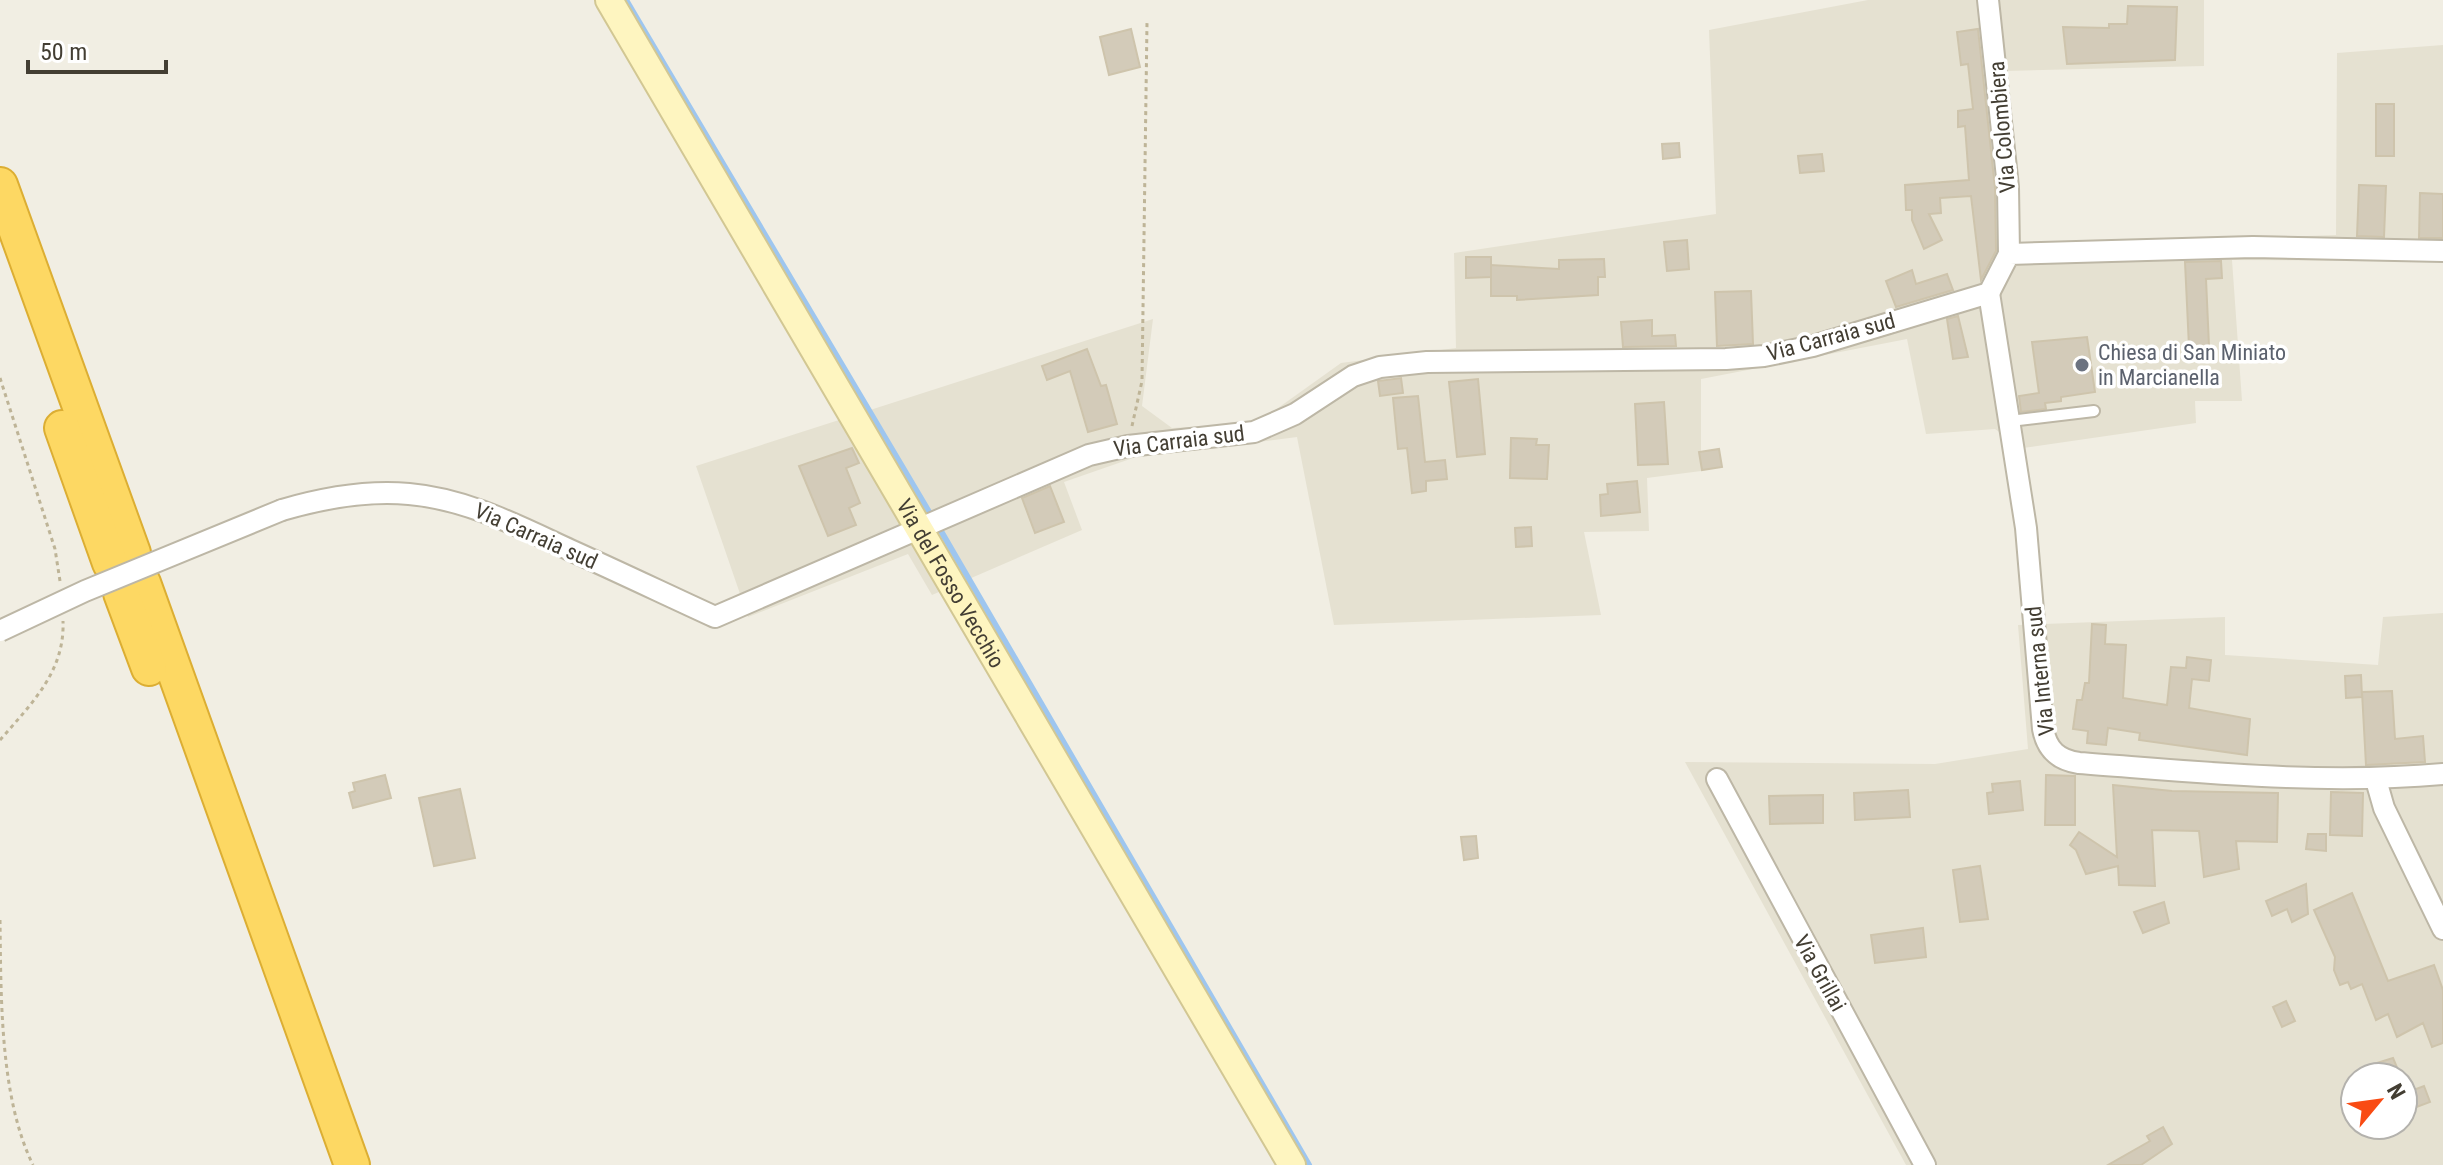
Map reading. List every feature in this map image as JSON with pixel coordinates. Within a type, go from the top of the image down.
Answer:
[{"type":"highway","points":[[0,185],[127,573],[328,1165]]},
{"type":"highway","points":[[0,255],[296,1009],[352,1165]]},
{"type":"street","name":"Via del Fosso Vecchio","points":[[609,0],[930,524],[1292,1165]]},
{"type":"street","name":"Via Colombiera","points":[[1988,0],[2008,187],[2009,254]]},
{"type":"street","points":[[1989,293],[2009,254],[2253,247],[2443,251]]},
{"type":"street","name":"Via Carraia sud","points":[[0,631],[85,591],[282,510],[332,497],[377,493],[419,495],[453,502],[505,520],[715,617],[1063,465],[1128,446],[1266,428],[1353,376],[1380,367],[1427,362],[1764,356],[1813,346],[1989,293]]},
{"type":"street","name":"Via Interna sud","points":[[1989,293],[2028,543],[2043,729],[2050,750],[2079,763],[2376,780],[2443,774]]},
{"type":"street","name":"Via Grillai","points":[[1717,779],[1925,1165]]},
{"type":"street","points":[[2376,780],[2384,808],[2443,929]]},
{"type":"lane","points":[[2010,421],[2094,411]]},
{"type":"lane","points":[[296,1009],[327,1051]]},
{"type":"path","points":[[1128,446],[1142,381],[1147,23]]},
{"type":"path","points":[[0,378],[55,549],[61,587]]},
{"type":"path","points":[[0,740],[41,692],[58,662],[64,638],[63,618]]},
{"type":"path","points":[[0,920],[2,1087]]},
{"type":"path","points":[[12,1127],[33,1165]]},
{"type":"shaded area","points":[[1868,0],[2204,0],[2204,66],[2005,71],[2019,246],[2336,235],[2337,53],[2443,45],[2443,261],[2232,260],[2242,401],[2195,401],[2196,423],[2023,448],[1995,429],[1926,434],[1907,339],[1701,379],[1701,471],[1647,478],[1649,531],[1584,532],[1601,615],[1334,625],[1297,437],[1133,458],[1064,482],[1082,530],[932,595],[908,554],[748,617],[696,466],[1153,319],[1142,406],[1172,428],[1257,423],[1341,363],[1456,348],[1454,253],[1716,214],[1709,30]]},
{"type":"shaded area","points":[[2443,613],[2443,1165],[1906,1165],[1685,762],[1935,764],[2028,749],[2018,625],[2225,617],[2225,655],[2378,665],[2383,617]]},
{"type":"building","points":[[2128,6],[2177,7],[2175,60],[2067,64],[2063,27],[2109,28],[2109,24],[2127,24]]},
{"type":"building","points":[[1131,29],[1140,67],[1109,75],[1100,37]]},
{"type":"building","points":[[1978,29],[1995,188],[1996,251],[1981,280],[1971,196],[1940,198],[1941,213],[1929,214],[1942,240],[1924,249],[1912,220],[1912,210],[1906,210],[1905,185],[1969,180],[1965,126],[1958,127],[1958,111],[1973,109],[1968,64],[1961,65],[1957,32]]},
{"type":"building","points":[[2376,104],[2394,104],[2394,156],[2376,156]]},
{"type":"building","points":[[1679,143],[1680,157],[1663,159],[1662,144]]},
{"type":"building","points":[[1822,154],[1824,171],[1800,173],[1798,156]]},
{"type":"building","points":[[2359,185],[2386,186],[2384,237],[2357,236]]},
{"type":"building","points":[[2420,193],[2443,194],[2443,238],[2419,238]]},
{"type":"building","points":[[1687,240],[1689,269],[1667,271],[1664,242]]},
{"type":"building","points":[[1466,257],[1491,257],[1491,277],[1466,278]]},
{"type":"building","points":[[1604,259],[1605,277],[1598,277],[1598,295],[1517,300],[1517,296],[1491,296],[1491,265],[1559,269],[1559,260]]},
{"type":"building","points":[[2221,261],[2222,278],[2206,279],[2209,346],[2189,347],[2185,262]]},
{"type":"building","points":[[1912,270],[1916,284],[1947,274],[1953,290],[1896,307],[1886,281]]},
{"type":"building","points":[[1751,291],[1753,344],[1717,346],[1715,292]]},
{"type":"building","points":[[1958,316],[1968,357],[1953,359],[1947,319]]},
{"type":"building","points":[[1652,320],[1652,336],[1675,335],[1676,346],[1623,347],[1621,322]]},
{"type":"building","points":[[2087,337],[2095,392],[2061,397],[2061,401],[2045,403],[2046,409],[2021,412],[2019,396],[2039,393],[2032,342]]},
{"type":"building","points":[[1087,349],[1101,386],[1106,385],[1117,424],[1088,432],[1070,371],[1047,380],[1042,366]]},
{"type":"building","points":[[1401,378],[1403,393],[1380,396],[1378,381]]},
{"type":"building","points":[[1478,379],[1485,454],[1457,457],[1449,382]]},
{"type":"building","points":[[1418,396],[1425,462],[1445,460],[1447,479],[1426,481],[1426,491],[1412,493],[1407,448],[1398,449],[1393,398]]},
{"type":"building","points":[[1664,402],[1668,464],[1638,465],[1635,404]]},
{"type":"building","points":[[1511,438],[1537,439],[1536,445],[1549,445],[1547,479],[1510,478]]},
{"type":"building","points":[[852,448],[859,463],[846,468],[860,503],[849,508],[856,525],[828,536],[799,466]]},
{"type":"building","points":[[1719,449],[1722,467],[1702,470],[1699,452]]},
{"type":"building","points":[[1637,481],[1640,512],[1601,516],[1600,495],[1608,494],[1607,484]]},
{"type":"building","points":[[1050,486],[1064,522],[1035,533],[1022,498]]},
{"type":"building","points":[[1531,527],[1532,546],[1516,547],[1515,528]]},
{"type":"building","points":[[2092,624],[2106,625],[2105,644],[2126,645],[2123,698],[2167,705],[2171,667],[2186,668],[2187,657],[2211,660],[2209,681],[2192,679],[2189,708],[2250,719],[2247,755],[2139,740],[2140,733],[2108,728],[2106,745],[2087,743],[2088,731],[2073,729],[2077,700],[2082,700],[2085,683],[2089,683]]},
{"type":"building","points":[[2361,675],[2362,697],[2346,698],[2345,676]]},
{"type":"building","points":[[2392,691],[2395,739],[2423,736],[2425,762],[2366,765],[2362,692]]},
{"type":"building","points":[[385,775],[391,798],[353,808],[349,793],[355,791],[353,783]]},
{"type":"building","points":[[2046,775],[2075,776],[2075,825],[2045,825]]},
{"type":"building","points":[[2020,781],[2023,810],[1989,814],[1987,793],[1993,792],[1992,784]]},
{"type":"building","points":[[2113,785],[2172,791],[2278,793],[2277,842],[2236,841],[2239,869],[2204,877],[2199,831],[2152,830],[2155,886],[2119,885],[2118,866],[2086,874],[2076,850],[2070,845],[2079,832],[2117,857]]},
{"type":"building","points":[[460,789],[475,858],[434,866],[419,798]]},
{"type":"building","points":[[1908,790],[1910,817],[1855,820],[1854,793]]},
{"type":"building","points":[[2331,792],[2363,793],[2362,836],[2330,835]]},
{"type":"building","points":[[1823,795],[1823,823],[1770,824],[1769,796]]},
{"type":"building","points":[[2308,834],[2326,834],[2326,851],[2306,849]]},
{"type":"building","points":[[1476,836],[1478,858],[1464,860],[1461,837]]},
{"type":"building","points":[[1980,866],[1988,919],[1960,922],[1953,870]]},
{"type":"building","points":[[2306,884],[2308,914],[2292,922],[2287,909],[2272,916],[2266,901]]},
{"type":"building","points":[[2352,893],[2388,981],[2434,965],[2443,990],[2443,1043],[2432,1047],[2423,1023],[2397,1037],[2388,1014],[2376,1020],[2362,984],[2351,989],[2348,982],[2340,985],[2334,970],[2335,957],[2314,910]]},
{"type":"building","points":[[2164,902],[2169,923],[2143,933],[2134,912]]},
{"type":"building","points":[[1923,928],[1926,957],[1875,963],[1871,935]]},
{"type":"building","points":[[2286,1001],[2295,1021],[2282,1027],[2273,1007]]},
{"type":"building","points":[[2424,1086],[2430,1102],[2419,1106],[2419,1088]]},
{"type":"building","points":[[2163,1127],[2172,1144],[2141,1165],[2108,1165],[2150,1141],[2147,1136]]},
{"type":"waterway","points":[[626,0],[932,517]]},
{"type":"waterway","points":[[938,526],[1309,1165]]},
{"type":"place","name":"Chiesa di San Miniato in Marcianella","points":[[2082,365]]}]
